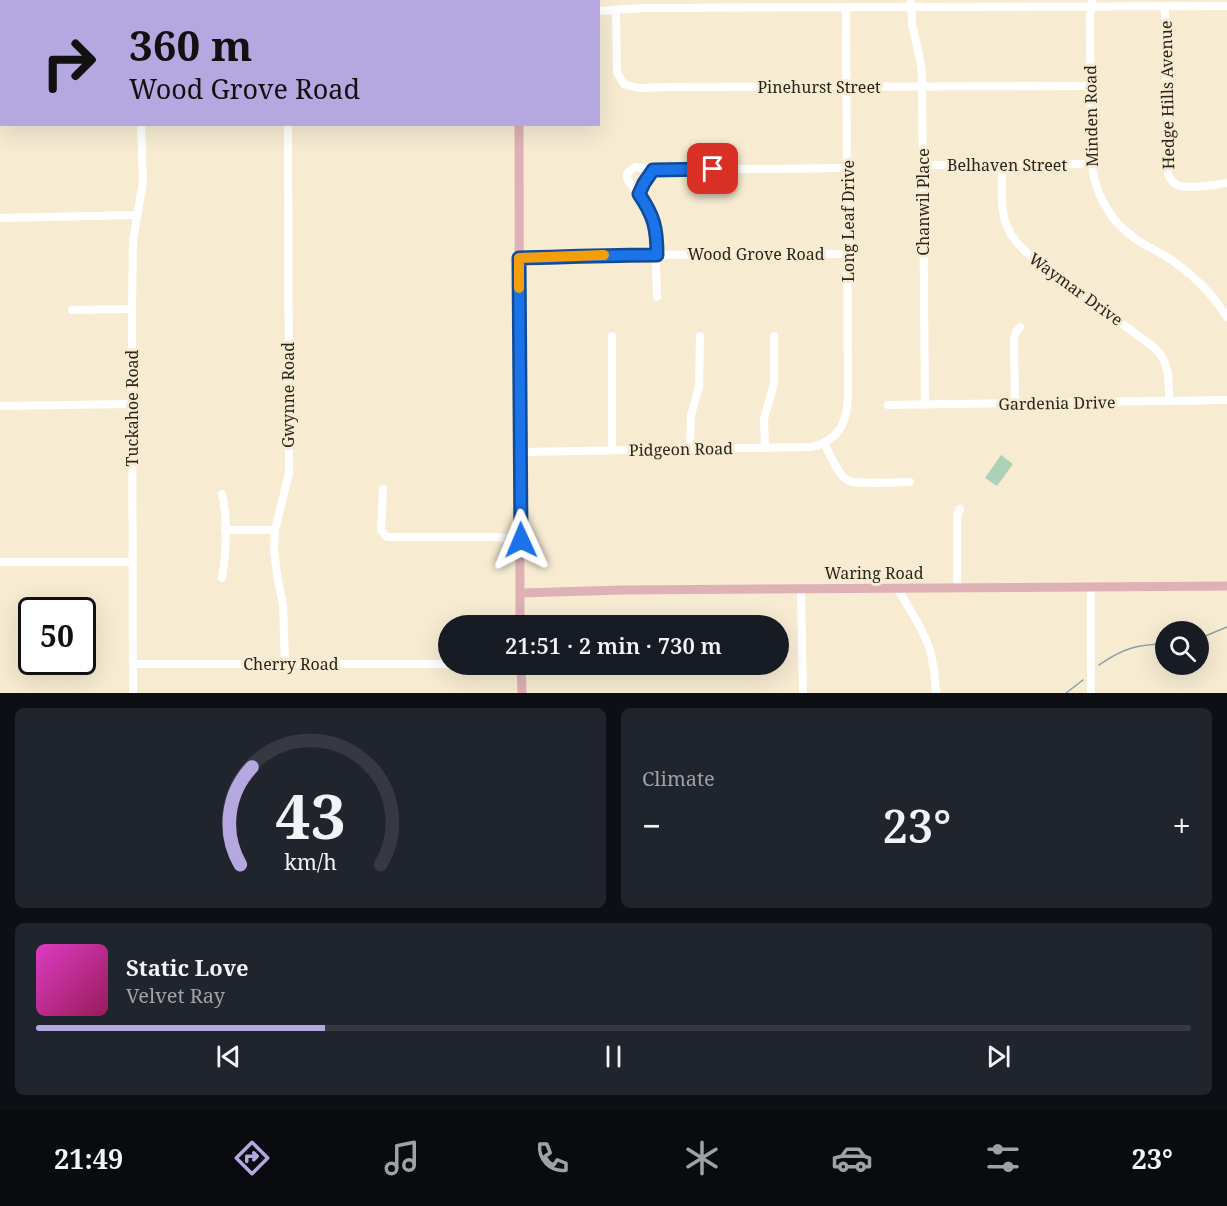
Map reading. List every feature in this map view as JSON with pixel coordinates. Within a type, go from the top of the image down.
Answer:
[{"type":"main road","points":[[519,126],[520,615]]},
{"type":"main road","name":"Waring Road","points":[[521,593],[622,590],[1227,586]]},
{"type":"main road","points":[[521,675],[522,693]]},
{"type":"street","points":[[600,11],[652,8],[846,8],[911,4],[1092,3],[1165,6],[1226,4]]},
{"type":"street","name":"Minden Road","points":[[1092,3],[1090,16],[1091,164],[1099,195],[1116,221],[1133,237],[1187,272],[1209,293],[1227,317]]},
{"type":"street","name":"Chanwil Place","points":[[911,4],[912,24],[922,67],[925,405]]},
{"type":"street","name":"Hedge Hills Avenue","points":[[1165,6],[1168,174],[1173,182],[1183,186],[1227,183]]},
{"type":"street","name":"Long Leaf Drive","points":[[824,443],[837,432],[845,419],[848,403],[846,8]]},
{"type":"street","name":"Pinehurst Street","points":[[616,10],[617,73],[624,84],[638,88],[1090,86]]},
{"type":"street","name":"Tuckahoe Road","points":[[133,693],[132,309],[133,240],[143,182],[141,126]]},
{"type":"street","name":"Gwynne Road","points":[[285,664],[283,605],[274,550],[275,530],[289,473],[288,126]]},
{"type":"street","name":"Belhaven Street","points":[[923,165],[1091,164]]},
{"type":"street","name":"Waymar Drive","points":[[1002,166],[1002,208],[1008,231],[1016,243],[1155,348],[1162,356],[1167,369],[1169,401]]},
{"type":"street","points":[[657,297],[654,222],[639,194],[628,182],[629,171],[636,167],[653,170],[847,168]]},
{"type":"street","points":[[639,194],[653,170]]},
{"type":"street","points":[[0,218],[137,215]]},
{"type":"street","name":"Wood Grove Road","points":[[519,258],[596,255],[848,254]]},
{"type":"street","points":[[72,310],[132,309]]},
{"type":"street","points":[[1015,404],[1014,339],[1020,327]]},
{"type":"street","points":[[612,336],[612,450]]},
{"type":"street","points":[[690,448],[691,415],[699,387],[700,336]]},
{"type":"street","points":[[765,448],[764,419],[774,384],[774,336]]},
{"type":"street","name":"Gardenia Drive","points":[[888,405],[1227,400]]},
{"type":"street","points":[[0,406],[132,404]]},
{"type":"street","points":[[824,443],[848,481],[859,483],[910,482]]},
{"type":"street","name":"Pidgeon Road","points":[[520,452],[811,447],[824,443]]},
{"type":"street","points":[[383,489],[381,530],[387,537],[495,537],[521,540]]},
{"type":"street","points":[[222,494],[225,530],[225,563],[222,578]]},
{"type":"street","points":[[957,588],[957,515],[960,508]]},
{"type":"street","points":[[225,530],[275,530]]},
{"type":"street","points":[[0,562],[132,562]]},
{"type":"street","points":[[1091,587],[1091,693]]},
{"type":"street","points":[[801,589],[802,693]]},
{"type":"street","points":[[898,589],[929,647],[936,693]]},
{"type":"street","name":"Cherry Road","points":[[133,664],[438,664]]},
{"type":"green space","points":[[1001,455],[1013,464],[997,486],[985,478]]},
{"type":"waterway","points":[[1209,634],[1227,627]]},
{"type":"waterway","points":[[1099,665],[1130,648],[1155,645]]},
{"type":"waterway","points":[[1066,693],[1083,680]]},
{"type":"slow traffic","points":[[519,288],[519,258],[604,255]]},
{"type":"route","points":[[521,540],[519,258],[657,255],[654,222],[639,194],[644,183],[653,170],[713,169]]}]
